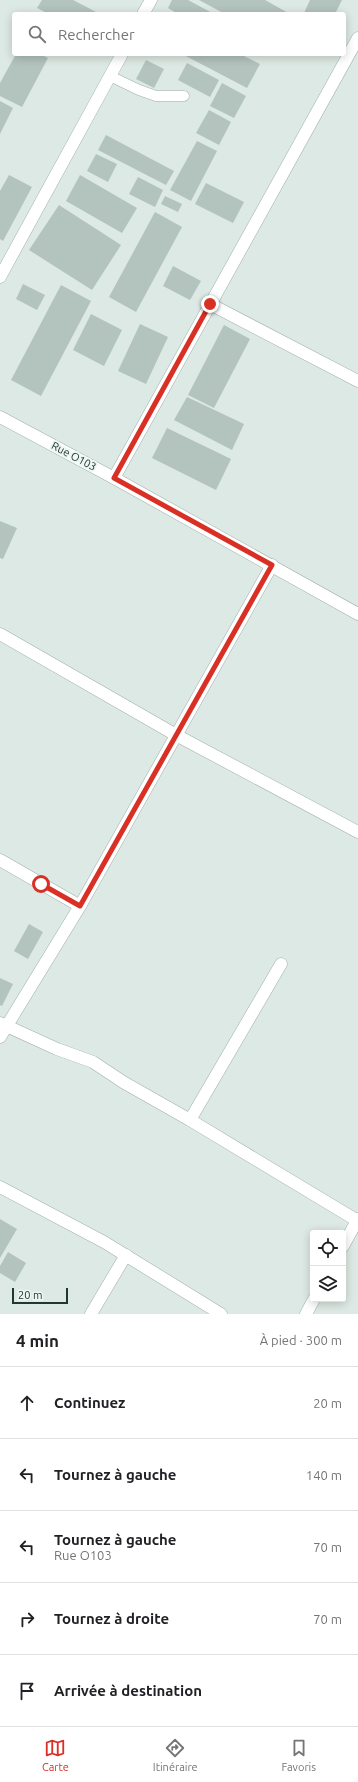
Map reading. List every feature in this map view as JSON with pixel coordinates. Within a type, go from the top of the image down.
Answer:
[{"type":"street","points":[[144,12],[151,0]]},
{"type":"street","points":[[114,478],[358,38]]},
{"type":"street","points":[[0,277],[121,56]]},
{"type":"street","points":[[210,304],[358,381]]},
{"type":"street","name":"Rue O103","points":[[0,417],[114,478],[358,614]]},
{"type":"street","points":[[272,565],[80,906],[2,1028],[93,1062],[123,1082],[358,1220],[346,1241]]},
{"type":"street","points":[[0,634],[176,735],[358,832]]},
{"type":"street","points":[[0,860],[80,906]]},
{"type":"street","points":[[190,1120],[281,964]]},
{"type":"street","points":[[0,1187],[104,1242],[221,1314]]},
{"type":"street","points":[[91,1314],[126,1255]]},
{"type":"street","points":[[306,1314],[312,1302]]},
{"type":"lane","points":[[110,76],[139,90],[156,96],[184,96]]},
{"type":"building","points":[[42,0],[73,0],[96,12],[45,12],[37,8]]},
{"type":"building","points":[[172,0],[188,0],[210,12],[175,12],[168,8]]},
{"type":"building","points":[[199,0],[265,0],[286,12],[221,12]]},
{"type":"building","points":[[310,0],[342,0],[336,12],[304,12]]},
{"type":"building","points":[[15,56],[44,56],[48,58],[22,107],[0,96],[0,83]]},
{"type":"building","points":[[186,56],[244,56],[260,64],[247,88]]},
{"type":"building","points":[[146,60],[164,69],[154,88],[136,79]]},
{"type":"building","points":[[187,63],[219,80],[210,97],[178,80]]},
{"type":"building","points":[[222,83],[246,96],[234,118],[210,106]]},
{"type":"building","points":[[0,101],[13,108],[0,134]]},
{"type":"building","points":[[209,110],[231,122],[219,145],[196,133]]},
{"type":"building","points":[[106,135],[174,171],[166,185],[98,150]]},
{"type":"building","points":[[197,141],[217,151],[191,201],[170,190]]},
{"type":"building","points":[[96,154],[117,164],[108,182],[87,171]]},
{"type":"building","points":[[9,175],[32,187],[3,241],[0,239],[0,191]]},
{"type":"building","points":[[80,175],[137,208],[122,233],[66,201]]},
{"type":"building","points":[[138,177],[163,190],[155,207],[129,194]]},
{"type":"building","points":[[206,183],[244,202],[233,223],[195,204]]},
{"type":"building","points":[[165,196],[182,204],[178,212],[161,204]]},
{"type":"building","points":[[59,205],[121,245],[92,290],[29,250]]},
{"type":"building","points":[[155,212],[182,227],[136,312],[109,297]]},
{"type":"building","points":[[173,266],[201,281],[190,300],[163,286]]},
{"type":"building","points":[[23,284],[45,295],[37,310],[16,299]]},
{"type":"building","points":[[61,285],[91,301],[41,396],[11,380]]},
{"type":"building","points":[[91,314],[122,330],[104,366],[73,350]]},
{"type":"building","points":[[140,324],[168,337],[146,384],[118,371]]},
{"type":"building","points":[[224,325],[250,339],[214,408],[188,395]]},
{"type":"building","points":[[187,397],[244,424],[232,450],[174,420]]},
{"type":"building","points":[[167,428],[231,459],[216,490],[152,458]]},
{"type":"building","points":[[0,521],[17,528],[3,559],[0,558]]},
{"type":"building","points":[[29,924],[43,932],[28,959],[14,951]]},
{"type":"building","points":[[0,978],[13,984],[2,1006],[0,1005]]},
{"type":"building","points":[[0,1219],[17,1229],[0,1258]]},
{"type":"building","points":[[8,1252],[26,1263],[15,1282],[0,1273],[0,1266]]},
{"type":"route","points":[[41,884],[80,906],[272,565],[114,478],[210,304]]}]
